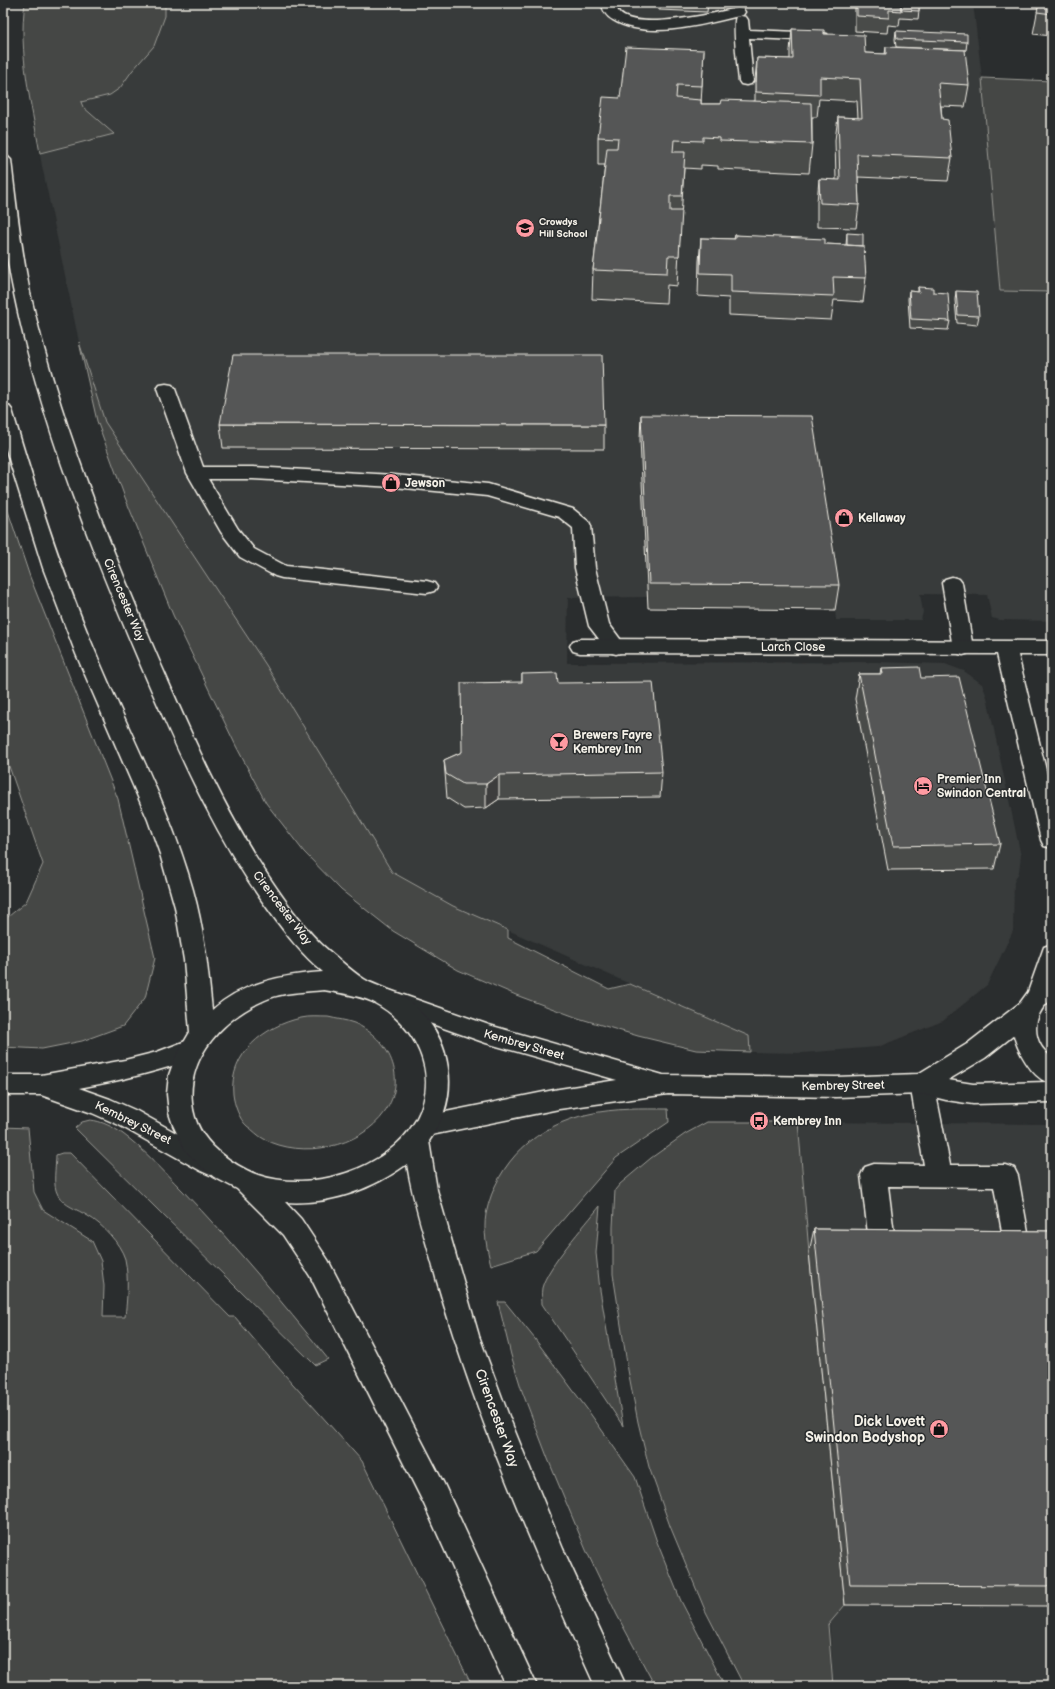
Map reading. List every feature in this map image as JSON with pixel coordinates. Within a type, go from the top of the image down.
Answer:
[{"type":"main road","points":[[609,3],[608,7],[611,13],[617,18],[632,24],[646,25],[668,25],[702,20],[738,7],[746,81]]},
{"type":"main road","points":[[742,34],[837,38]]},
{"type":"main road","name":"Cirencester Way","points":[[3,160],[14,250],[22,292],[37,354],[62,437],[93,528],[129,614],[212,798],[262,887],[317,954],[358,987]]},
{"type":"main road","points":[[166,389],[196,473],[230,532],[247,553],[282,572],[427,587]]},
{"type":"main road","points":[[3,410],[21,470],[72,620],[139,774],[165,839],[182,888],[192,932],[196,1041]]},
{"type":"main road","points":[[196,473],[253,473],[371,480],[488,490],[566,513],[582,526],[585,568],[599,626],[616,647]]},
{"type":"main road","points":[[952,583],[963,648]]},
{"type":"main road","name":"Larch Close","points":[[580,646],[1052,648]]},
{"type":"main road","points":[[1006,648],[1052,840]]},
{"type":"main road","points":[[1052,953],[1039,997],[1024,1024],[1027,1043],[1038,1062],[1052,1074]]},
{"type":"main road","points":[[232,1176],[280,1191],[318,1191],[357,1181],[390,1164],[421,1132],[437,1094],[437,1063],[426,1034],[408,1013],[383,996],[358,987],[324,981],[290,984],[256,994],[226,1010],[196,1041],[181,1074],[178,1100],[185,1126],[199,1150],[282,1216],[303,1243],[319,1268],[434,1494],[522,1686]]},
{"type":"main road","name":"Kembrey Street","points":[[383,996],[486,1034],[668,1084]]},
{"type":"main road","name":"Kembrey Street","points":[[922,1084],[976,1051],[999,1034],[1039,997]]},
{"type":"main road","name":"Kembrey Street","points":[[3,1085],[41,1086],[134,1068],[160,1061],[196,1041]]},
{"type":"main road","name":"Kembrey Street","points":[[421,1132],[559,1099],[668,1084],[836,1087],[922,1084],[973,1094],[1052,1092]]},
{"type":"main road","points":[[922,1084],[939,1176]]},
{"type":"main road","name":"Kembrey Street","points":[[41,1086],[101,1106],[128,1118],[232,1176]]},
{"type":"main road","name":"Cirencester Way","points":[[421,1132],[424,1190],[466,1336],[496,1419],[548,1549],[611,1686]]},
{"type":"main road","points":[[882,1242],[874,1175],[1005,1176],[1017,1243]]},
{"type":"shaded area","points":[[25,3],[973,3],[982,78],[1000,291],[1052,292],[1052,621],[1000,620],[992,618],[987,595],[920,594],[923,612],[921,620],[836,620],[835,610],[648,608],[647,597],[568,598],[567,663],[877,662],[945,664],[964,671],[982,684],[987,697],[1021,856],[1019,872],[1014,882],[1013,931],[987,985],[943,1021],[878,1047],[803,1053],[750,1052],[748,1036],[453,906],[392,872],[266,665],[105,422],[79,342],[42,166],[27,77],[24,43]]},
{"type":"shaded area","points":[[25,3],[165,3],[165,16],[154,46],[132,71],[120,88],[110,95],[81,102],[83,107],[114,134],[40,153],[29,97],[24,59],[23,22]]},
{"type":"shaded area","points":[[982,78],[1052,81],[1052,292],[1000,291]]},
{"type":"shaded area","points":[[79,342],[105,422],[266,665],[392,872],[453,906],[508,930],[508,938],[609,989],[630,984],[749,1036],[750,1052],[696,1050],[638,1036],[578,1018],[516,995],[458,970],[393,931],[341,890],[304,852],[266,803],[236,746],[173,615],[124,495],[97,421]]},
{"type":"shaded area","points":[[3,496],[30,577],[118,799],[155,958],[145,998],[123,1026],[82,1041],[42,1049],[3,1047],[3,921],[26,902],[43,864],[3,749]]},
{"type":"shaded area","points":[[304,1017],[328,1017],[354,1023],[367,1030],[386,1049],[392,1061],[395,1073],[395,1086],[392,1099],[385,1112],[374,1124],[361,1134],[346,1142],[312,1149],[279,1145],[264,1139],[244,1123],[234,1102],[233,1080],[237,1066],[243,1054],[262,1035],[287,1022]]},
{"type":"shaded area","points":[[638,1109],[668,1109],[669,1122],[616,1158],[536,1251],[491,1265],[485,1233],[485,1220],[491,1195],[499,1178],[522,1148],[536,1136],[570,1119],[599,1112]]},
{"type":"shaded area","points":[[90,1120],[103,1123],[119,1131],[154,1161],[239,1252],[328,1359],[315,1365],[75,1128],[82,1122]]},
{"type":"shaded area","points":[[707,1122],[798,1122],[809,1252],[845,1605],[828,1625],[833,1686],[744,1686],[705,1610],[670,1526],[649,1467],[638,1422],[613,1274],[615,1190],[651,1158],[685,1134]]},
{"type":"shaded area","points":[[798,1122],[1052,1124],[1052,1686],[833,1686],[809,1252]]},
{"type":"shaded area","points":[[3,1127],[28,1128],[34,1192],[43,1210],[92,1241],[101,1261],[104,1286],[103,1317],[125,1317],[127,1281],[125,1259],[115,1240],[105,1229],[93,1219],[67,1205],[58,1195],[55,1186],[56,1155],[62,1153],[70,1153],[230,1317],[235,1317],[362,1461],[472,1686],[3,1686]]},
{"type":"shaded area","points":[[600,1206],[596,1253],[600,1290],[623,1426],[542,1304],[542,1288],[545,1279],[567,1246]]},
{"type":"shaded area","points":[[498,1302],[505,1302],[535,1339],[635,1477],[657,1542],[681,1601],[725,1686],[655,1686],[617,1615],[586,1550],[548,1459],[522,1391],[511,1355]]},
{"type":"building","points":[[857,3],[887,3],[901,5],[901,11],[889,10],[889,18],[857,16]]},
{"type":"building","points":[[896,3],[919,3],[919,11],[901,10],[901,5]]},
{"type":"building","points":[[1039,3],[1052,3],[1052,14],[1037,12]]},
{"type":"building","points":[[792,29],[824,30],[824,34],[864,35],[865,53],[886,54],[886,47],[965,50],[969,85],[938,83],[942,119],[948,120],[952,158],[857,154],[859,205],[820,203],[819,179],[840,180],[838,117],[862,118],[860,79],[820,77],[820,95],[756,92],[757,58],[793,59]]},
{"type":"building","points":[[896,31],[967,34],[967,42],[897,39]]},
{"type":"building","points":[[626,47],[704,50],[702,86],[677,85],[676,98],[701,100],[701,104],[720,104],[721,100],[811,103],[812,144],[720,141],[720,138],[703,137],[703,141],[674,140],[673,152],[685,152],[682,196],[670,196],[670,211],[682,211],[679,256],[668,256],[667,273],[593,270],[607,148],[617,148],[618,138],[598,137],[603,97],[620,98]]},
{"type":"building","points":[[847,233],[863,234],[863,246],[847,245]]},
{"type":"building","points":[[735,235],[825,239],[825,244],[864,246],[866,278],[833,277],[834,296],[731,292],[731,274],[700,273],[701,238],[735,239]]},
{"type":"building","points":[[918,287],[933,288],[933,292],[948,293],[950,321],[911,319],[909,291],[919,292]]},
{"type":"building","points":[[956,291],[977,292],[979,316],[958,315]]},
{"type":"building","points":[[233,355],[602,355],[604,425],[220,424]]},
{"type":"building","points":[[641,415],[812,416],[839,585],[649,584]]},
{"type":"building","name":"Premier Inn Swindon Central","points":[[919,667],[921,678],[959,677],[1000,844],[893,846],[859,674],[882,674],[881,668]]},
{"type":"building","name":"Brewers Fayre Kembrey Inn","points":[[557,673],[558,683],[653,682],[662,772],[499,775],[486,784],[463,784],[446,774],[444,760],[462,752],[461,683],[522,682],[522,674]]},
{"type":"building","name":"Dick Lovett Swindon Bodyshop","points":[[814,1229],[1052,1231],[1052,1586],[850,1585]]},
{"type":"place","name":"Crowdys Hill School","points":[[525,228]]},
{"type":"place","name":"Jewson","points":[[391,483]]},
{"type":"place","name":"Kellaway","points":[[844,518]]},
{"type":"place","name":"Brewers Fayre Kembrey Inn","points":[[559,742]]},
{"type":"place","name":"Premier Inn Swindon Central","points":[[923,786]]},
{"type":"place","name":"Kembrey Inn","points":[[759,1121]]},
{"type":"place","name":"Dick Lovett Swindon Bodyshop","points":[[939,1429]]}]
